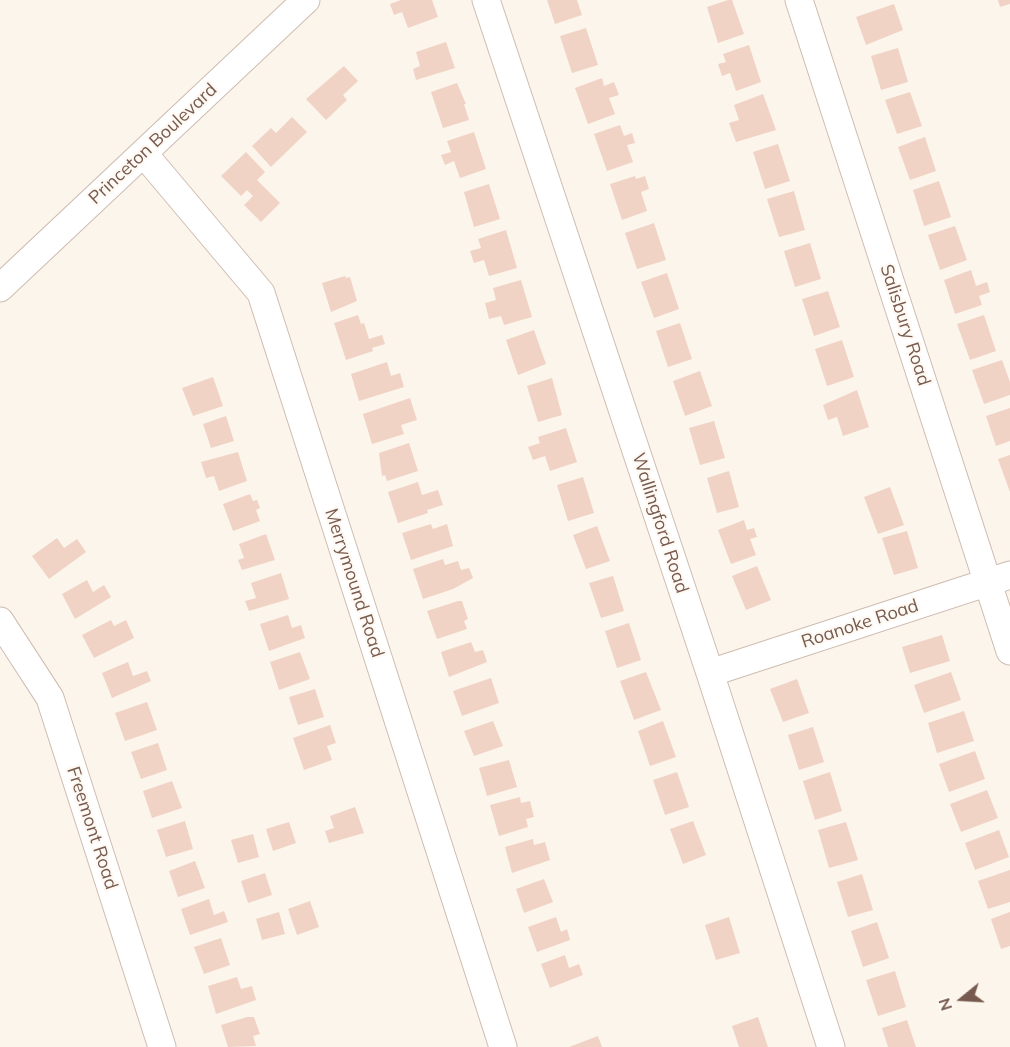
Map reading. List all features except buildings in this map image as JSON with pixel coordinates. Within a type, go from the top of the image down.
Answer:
[{"type":"street","name":"Princeton Boulevard","points":[[0,288],[306,0]]},
{"type":"street","name":"Wallingford Road","points":[[486,0],[710,673],[831,1047]]},
{"type":"street","name":"Salisbury Road","points":[[799,0],[999,578],[1010,651]]},
{"type":"street","name":"Merrymound Road","points":[[144,154],[261,293],[503,1047]]},
{"type":"street","name":"Roanoke Road","points":[[710,673],[999,578]]},
{"type":"street","name":"Freemont Road","points":[[0,621],[51,698],[162,1047]]}]
